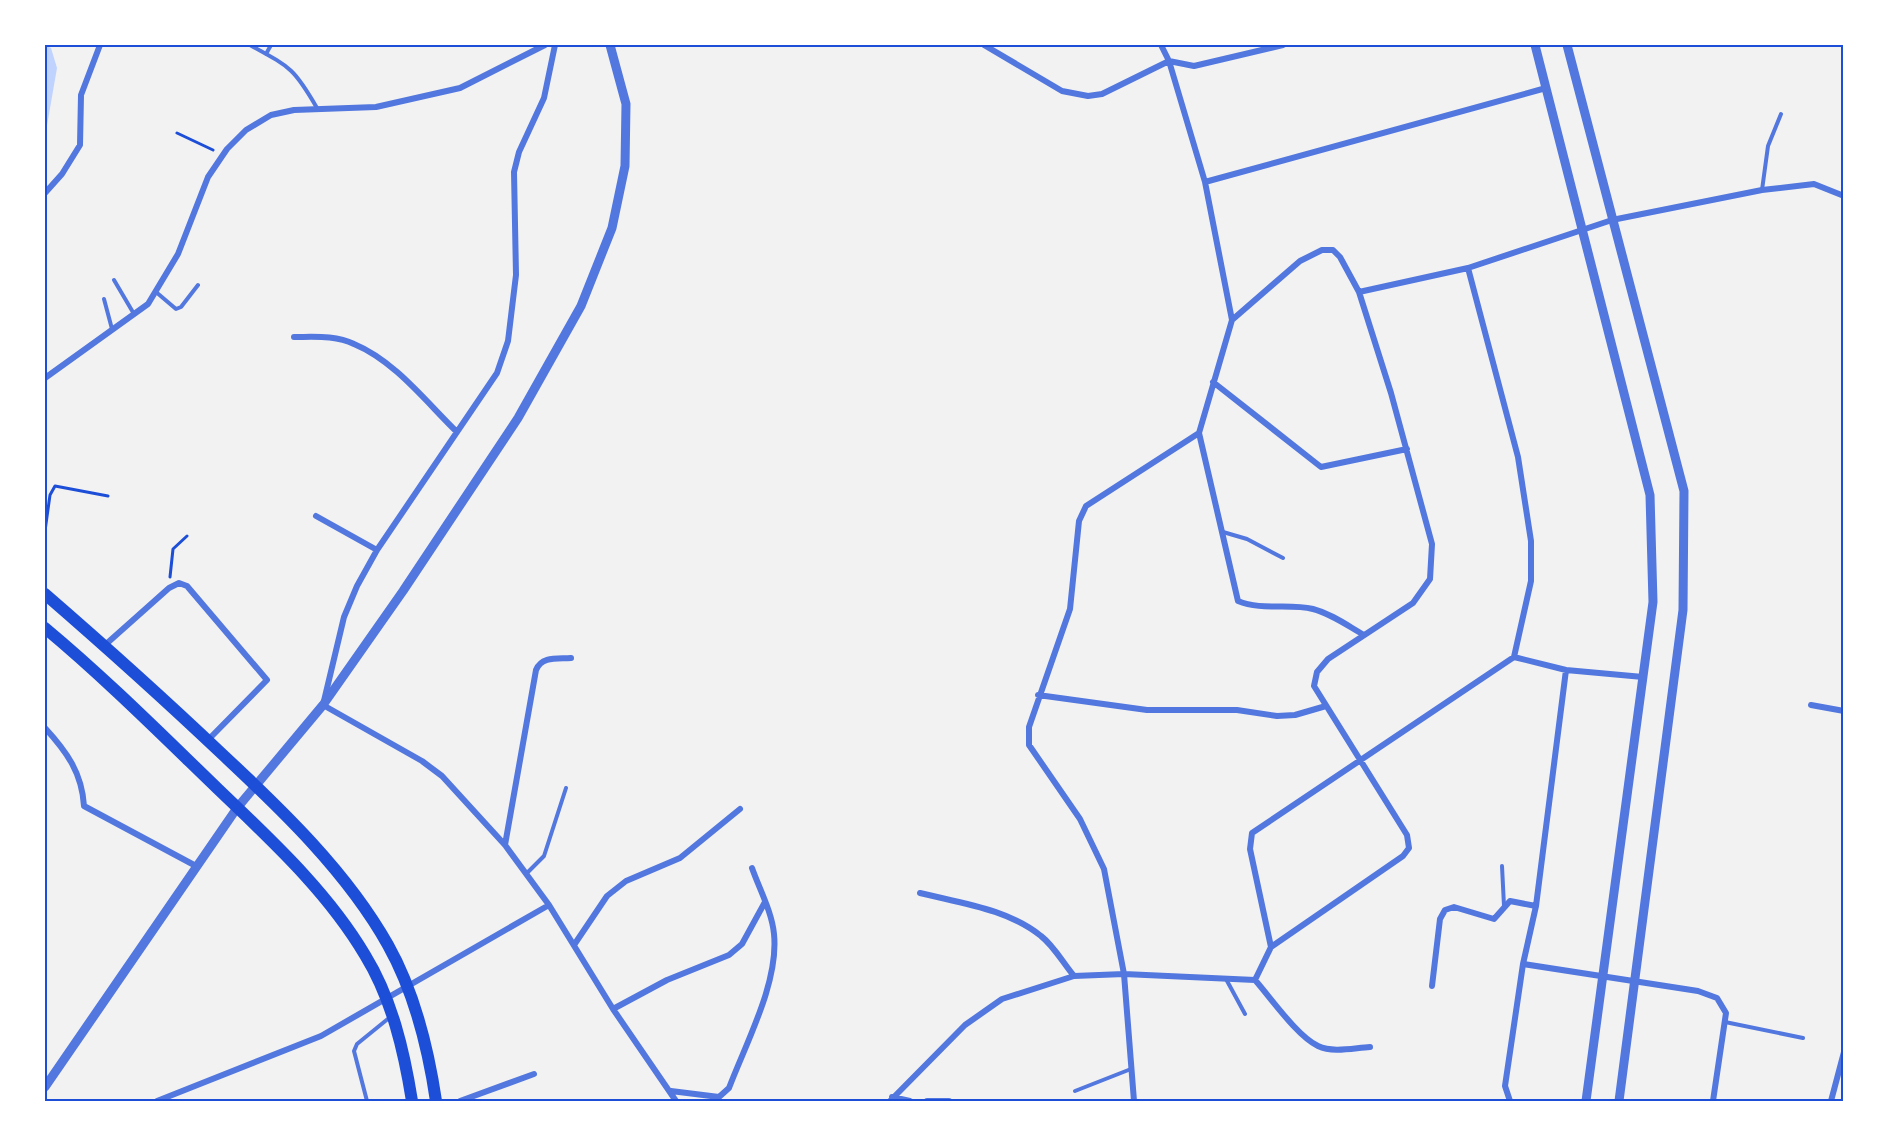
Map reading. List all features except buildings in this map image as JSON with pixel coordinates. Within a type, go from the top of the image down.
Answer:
[{"type":"main road","points":[[45,594],[105,645],[255,785],[350,889],[389,946],[409,988],[429,1053],[436,1101]]},
{"type":"main road","points":[[45,628],[86,662],[284,853],[332,908],[367,957],[387,999],[406,1059],[412,1101]]},
{"type":"street","points":[[45,193],[67,167],[80,145],[81,95],[100,45]]},
{"type":"street","points":[[45,368],[48,376],[148,304],[178,254],[208,177],[223,155],[246,130],[271,115],[294,110],[376,107],[460,88],[545,45]]},
{"type":"street","points":[[322,705],[344,617],[357,586],[377,550],[497,373],[508,341],[516,275],[513,171],[519,152],[544,98],[555,45]]},
{"type":"street","points":[[45,1087],[237,808],[322,705],[481,477],[554,354],[596,272],[615,216],[627,147],[626,104],[610,45]]},
{"type":"street","points":[[984,45],[1062,91],[1074,95],[1102,94],[1168,61],[1194,66],[1283,45]]},
{"type":"street","points":[[1161,45],[1205,182],[1232,320],[1199,433],[1238,601],[1248,605],[1313,609],[1333,616],[1364,636]]},
{"type":"street","points":[[1535,45],[1650,495],[1653,602],[1586,1101]]},
{"type":"street","points":[[1567,45],[1683,491],[1683,610],[1619,1101]]},
{"type":"street","points":[[1205,182],[1546,88]]},
{"type":"street","points":[[1359,292],[1468,268],[1612,220],[1762,190],[1814,184],[1844,196]]},
{"type":"street","points":[[1232,320],[1300,261],[1322,250],[1333,250],[1340,256],[1359,292],[1407,449],[1432,544],[1430,579],[1413,603],[1328,659],[1317,672],[1314,686],[1362,759],[1407,835],[1408,848],[1402,856],[1271,947],[1255,980]]},
{"type":"street","points":[[1271,947],[1250,849],[1252,833],[1514,657],[1531,581],[1531,541],[1518,457],[1468,268]]},
{"type":"street","points":[[294,337],[330,337],[354,343],[379,358],[457,432]]},
{"type":"street","points":[[1213,382],[1321,467],[1407,449]]},
{"type":"street","points":[[1134,1101],[1124,974],[1104,869],[1080,819],[1029,746],[1029,728],[1038,695],[1070,609],[1079,520],[1086,506],[1199,433]]},
{"type":"street","points":[[315,516],[377,550]]},
{"type":"street","points":[[105,645],[169,588],[179,583],[187,585],[267,680],[208,740]]},
{"type":"street","points":[[1514,657],[1566,670],[1643,678]]},
{"type":"street","points":[[505,845],[536,670],[545,660],[571,658]]},
{"type":"street","points":[[1510,1101],[1504,1086],[1523,964],[1536,906],[1540,853],[1566,670]]},
{"type":"street","points":[[1038,695],[1147,710],[1237,710],[1277,716],[1296,715],[1326,706]]},
{"type":"street","points":[[322,705],[422,761],[442,776],[505,845],[549,905],[613,1009],[676,1101]]},
{"type":"street","points":[[1811,705],[1844,711]]},
{"type":"street","points":[[45,728],[71,758],[83,787],[84,806],[196,866]]},
{"type":"street","points":[[574,945],[607,896],[626,881],[680,858],[740,809]]},
{"type":"street","points":[[671,1091],[719,1097],[729,1088],[767,987],[775,959],[774,932],[752,868]]},
{"type":"street","points":[[920,893],[1001,914],[1023,924],[1043,938],[1074,976]]},
{"type":"street","points":[[1432,986],[1440,919],[1445,910],[1454,907],[1494,919],[1510,901],[1536,906]]},
{"type":"street","points":[[613,1009],[676,976],[729,955],[742,944],[765,902]]},
{"type":"street","points":[[157,1101],[302,1045],[409,988],[549,905]]},
{"type":"street","points":[[1523,964],[1698,992],[1717,998],[1726,1013],[1713,1101]]},
{"type":"street","points":[[891,1099],[965,1025],[1002,999],[1074,976],[1124,974],[1255,980],[1298,1029],[1317,1046],[1335,1050],[1370,1047]]},
{"type":"street","points":[[1831,1101],[1844,1052]]},
{"type":"street","points":[[460,1101],[534,1074]]},
{"type":"street","points":[[891,1099],[910,1101]]},
{"type":"street","points":[[927,1101],[949,1101]]},
{"type":"lane","points":[[250,45],[286,64],[298,75],[317,109]]},
{"type":"lane","points":[[266,54],[271,45]]},
{"type":"lane","points":[[1762,190],[1768,146],[1781,114]]},
{"type":"lane","points":[[114,280],[135,315]]},
{"type":"lane","points":[[156,291],[176,309],[181,307],[198,285]]},
{"type":"lane","points":[[104,298],[112,330]]},
{"type":"lane","points":[[1222,532],[1247,539],[1283,558]]},
{"type":"lane","points":[[526,874],[544,856],[566,788]]},
{"type":"lane","points":[[1502,866],[1504,906]]},
{"type":"lane","points":[[1225,979],[1245,1014]]},
{"type":"lane","points":[[367,1101],[354,1052],[357,1044],[392,1016]]},
{"type":"lane","points":[[1725,1022],[1803,1038]]},
{"type":"lane","points":[[1076,1092],[1131,1069]]},
{"type":"path","points":[[177,133],[223,155]]},
{"type":"path","points":[[45,531],[50,495],[55,486],[108,496]]},
{"type":"path","points":[[169,588],[171,554],[187,536]]},
{"type":"water","points":[[45,45],[51,48],[57,68],[45,137]]}]
